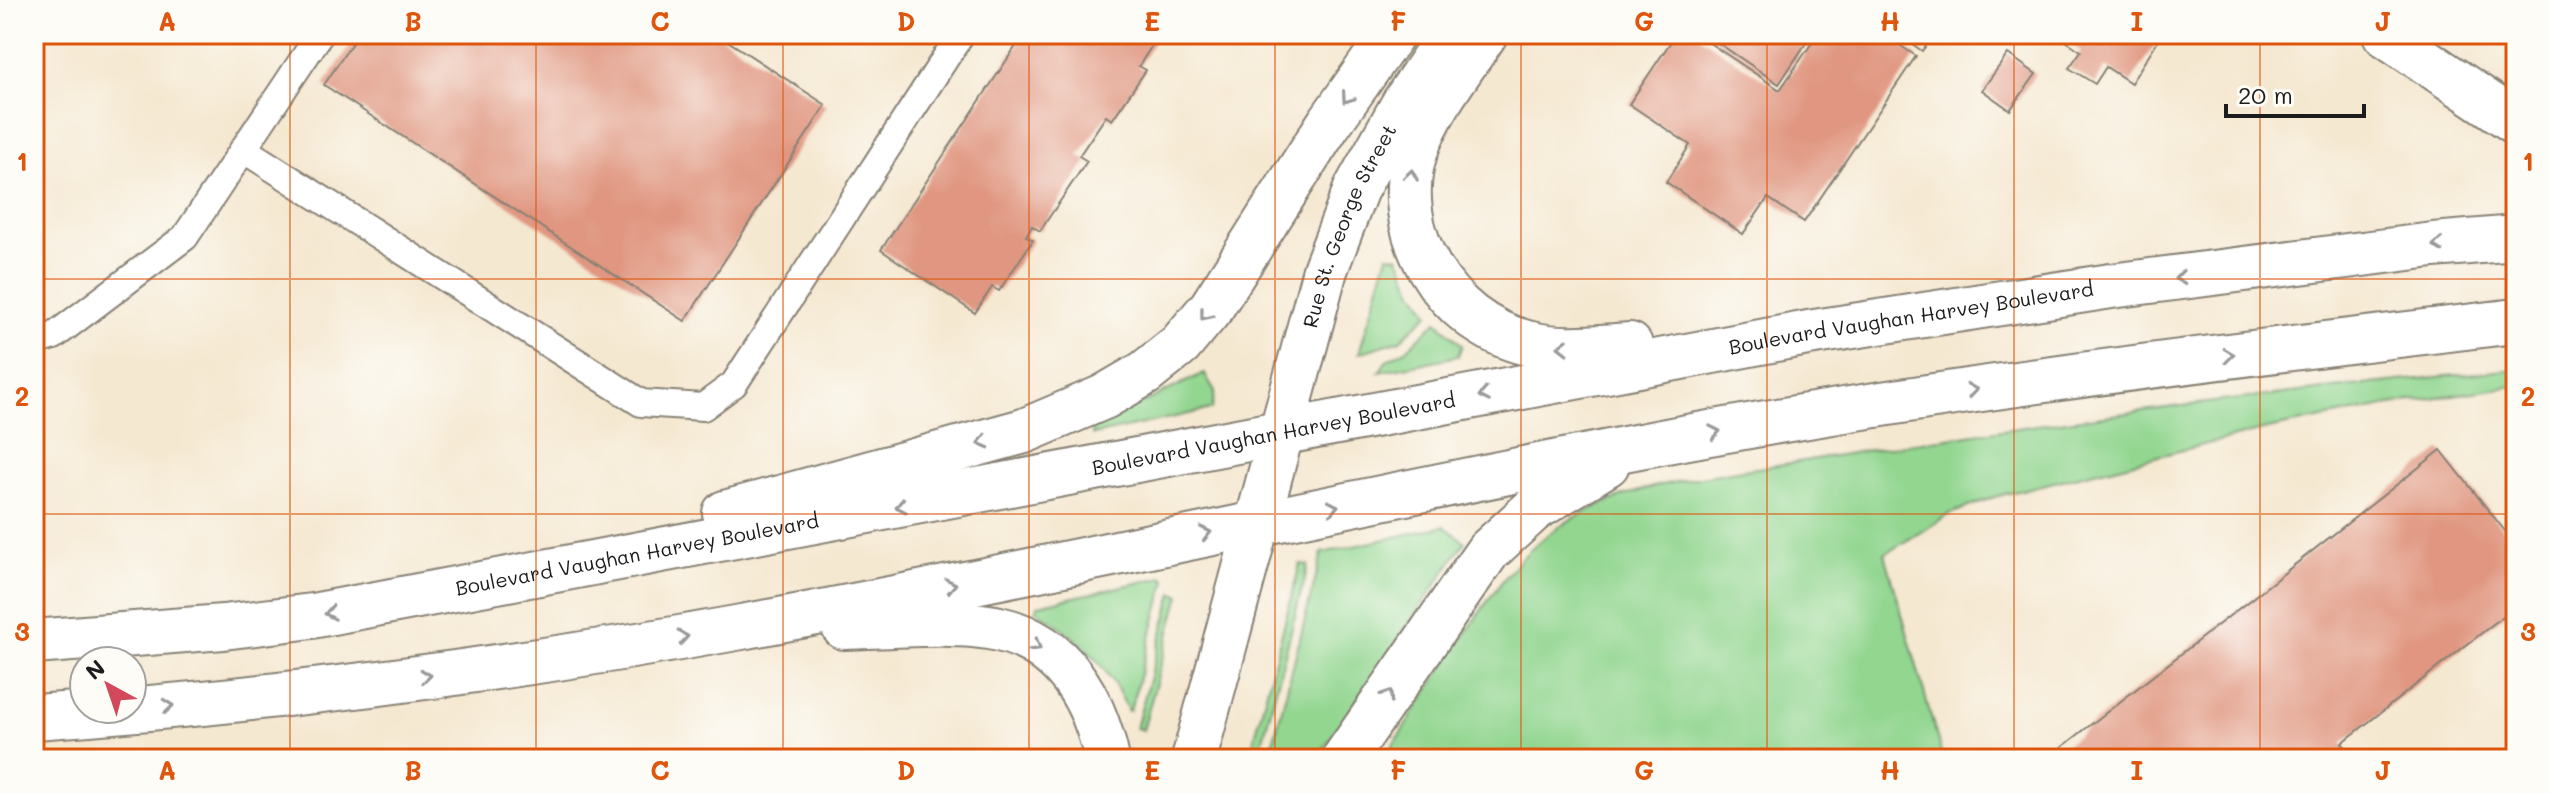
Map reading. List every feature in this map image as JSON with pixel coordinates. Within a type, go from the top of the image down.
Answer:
[{"type":"main road","points":[[406,600],[1024,431],[1104,397],[1145,373],[1180,345],[1211,308],[1328,125],[1392,34]]},
{"type":"main road","name":"Rue St. George Street","points":[[1194,759],[1325,270],[1356,189],[1404,103],[1450,34]]},
{"type":"main road","points":[[1485,34],[1434,112],[1416,149],[1409,182],[1412,219],[1427,265],[1443,290],[1466,314],[1503,336],[1528,344],[1554,347],[1600,347],[1808,333]]},
{"type":"main road","points":[[2385,34],[2516,122]]},
{"type":"main road","name":"Boulevard Vaughan Harvey Boulevard","points":[[34,642],[223,627],[406,600],[1808,333],[2111,286],[2433,245],[2516,238]]},
{"type":"main road","points":[[34,717],[221,701],[448,674],[738,628],[1638,446],[1825,412],[2121,368],[2516,321]]},
{"type":"main road","points":[[1344,759],[1488,551],[1534,509],[1638,446]]},
{"type":"main road","points":[[738,628],[971,625],[1000,629],[1029,641],[1053,656],[1076,679],[1098,723],[1107,759]]},
{"type":"lane","points":[[34,342],[54,336],[185,237],[320,34]]},
{"type":"lane","points":[[243,149],[641,403],[703,407],[734,384],[961,34]]},
{"type":"green space","points":[[1388,255],[1399,257],[1413,290],[1429,313],[1400,340],[1359,353]]},
{"type":"green space","points":[[1437,321],[1462,345],[1458,356],[1379,372],[1387,360],[1406,350]]},
{"type":"green space","points":[[2516,369],[2516,386],[2411,401],[2267,429],[1994,497],[1950,514],[1885,554],[1943,759],[1384,759],[1479,614],[1515,566],[1559,527],[1618,498],[1716,474],[2077,419]]},
{"type":"green space","points":[[1204,373],[1215,391],[1212,409],[1093,435],[1091,428]]},
{"type":"green space","points":[[1444,526],[1465,542],[1316,759],[1269,759],[1322,553]]},
{"type":"green space","points":[[1300,564],[1308,565],[1258,759],[1249,759]]},
{"type":"green space","points":[[1164,577],[1166,581],[1128,711],[1112,680],[1091,653],[1065,630],[1036,611],[1038,605]]},
{"type":"green space","points":[[1173,593],[1180,595],[1143,730],[1136,728]]},
{"type":"building","points":[[358,34],[717,34],[826,105],[685,321],[324,85]]},
{"type":"building","points":[[1024,34],[1148,34],[1156,39],[1139,66],[1146,70],[1112,120],[1106,116],[1079,156],[1087,161],[1040,231],[1032,226],[1026,236],[1033,240],[999,291],[992,287],[975,313],[881,250]]},
{"type":"building","points":[[1676,34],[1696,34],[1780,90],[1818,34],[1883,34],[1916,56],[1804,222],[1768,198],[1743,234],[1666,182],[1690,145],[1629,104]]},
{"type":"building","points":[[1705,34],[1812,34],[1779,84]]},
{"type":"building","points":[[1898,34],[1935,34],[1922,51]]},
{"type":"building","points":[[2066,34],[2162,34],[2131,83],[2106,67],[2095,84],[2069,68],[2081,51],[2063,39]]},
{"type":"building","points":[[2008,54],[2036,74],[2010,110],[1982,90]]},
{"type":"building","points":[[2441,450],[2516,545],[2516,606],[2342,743],[2354,759],[2047,759]]}]
